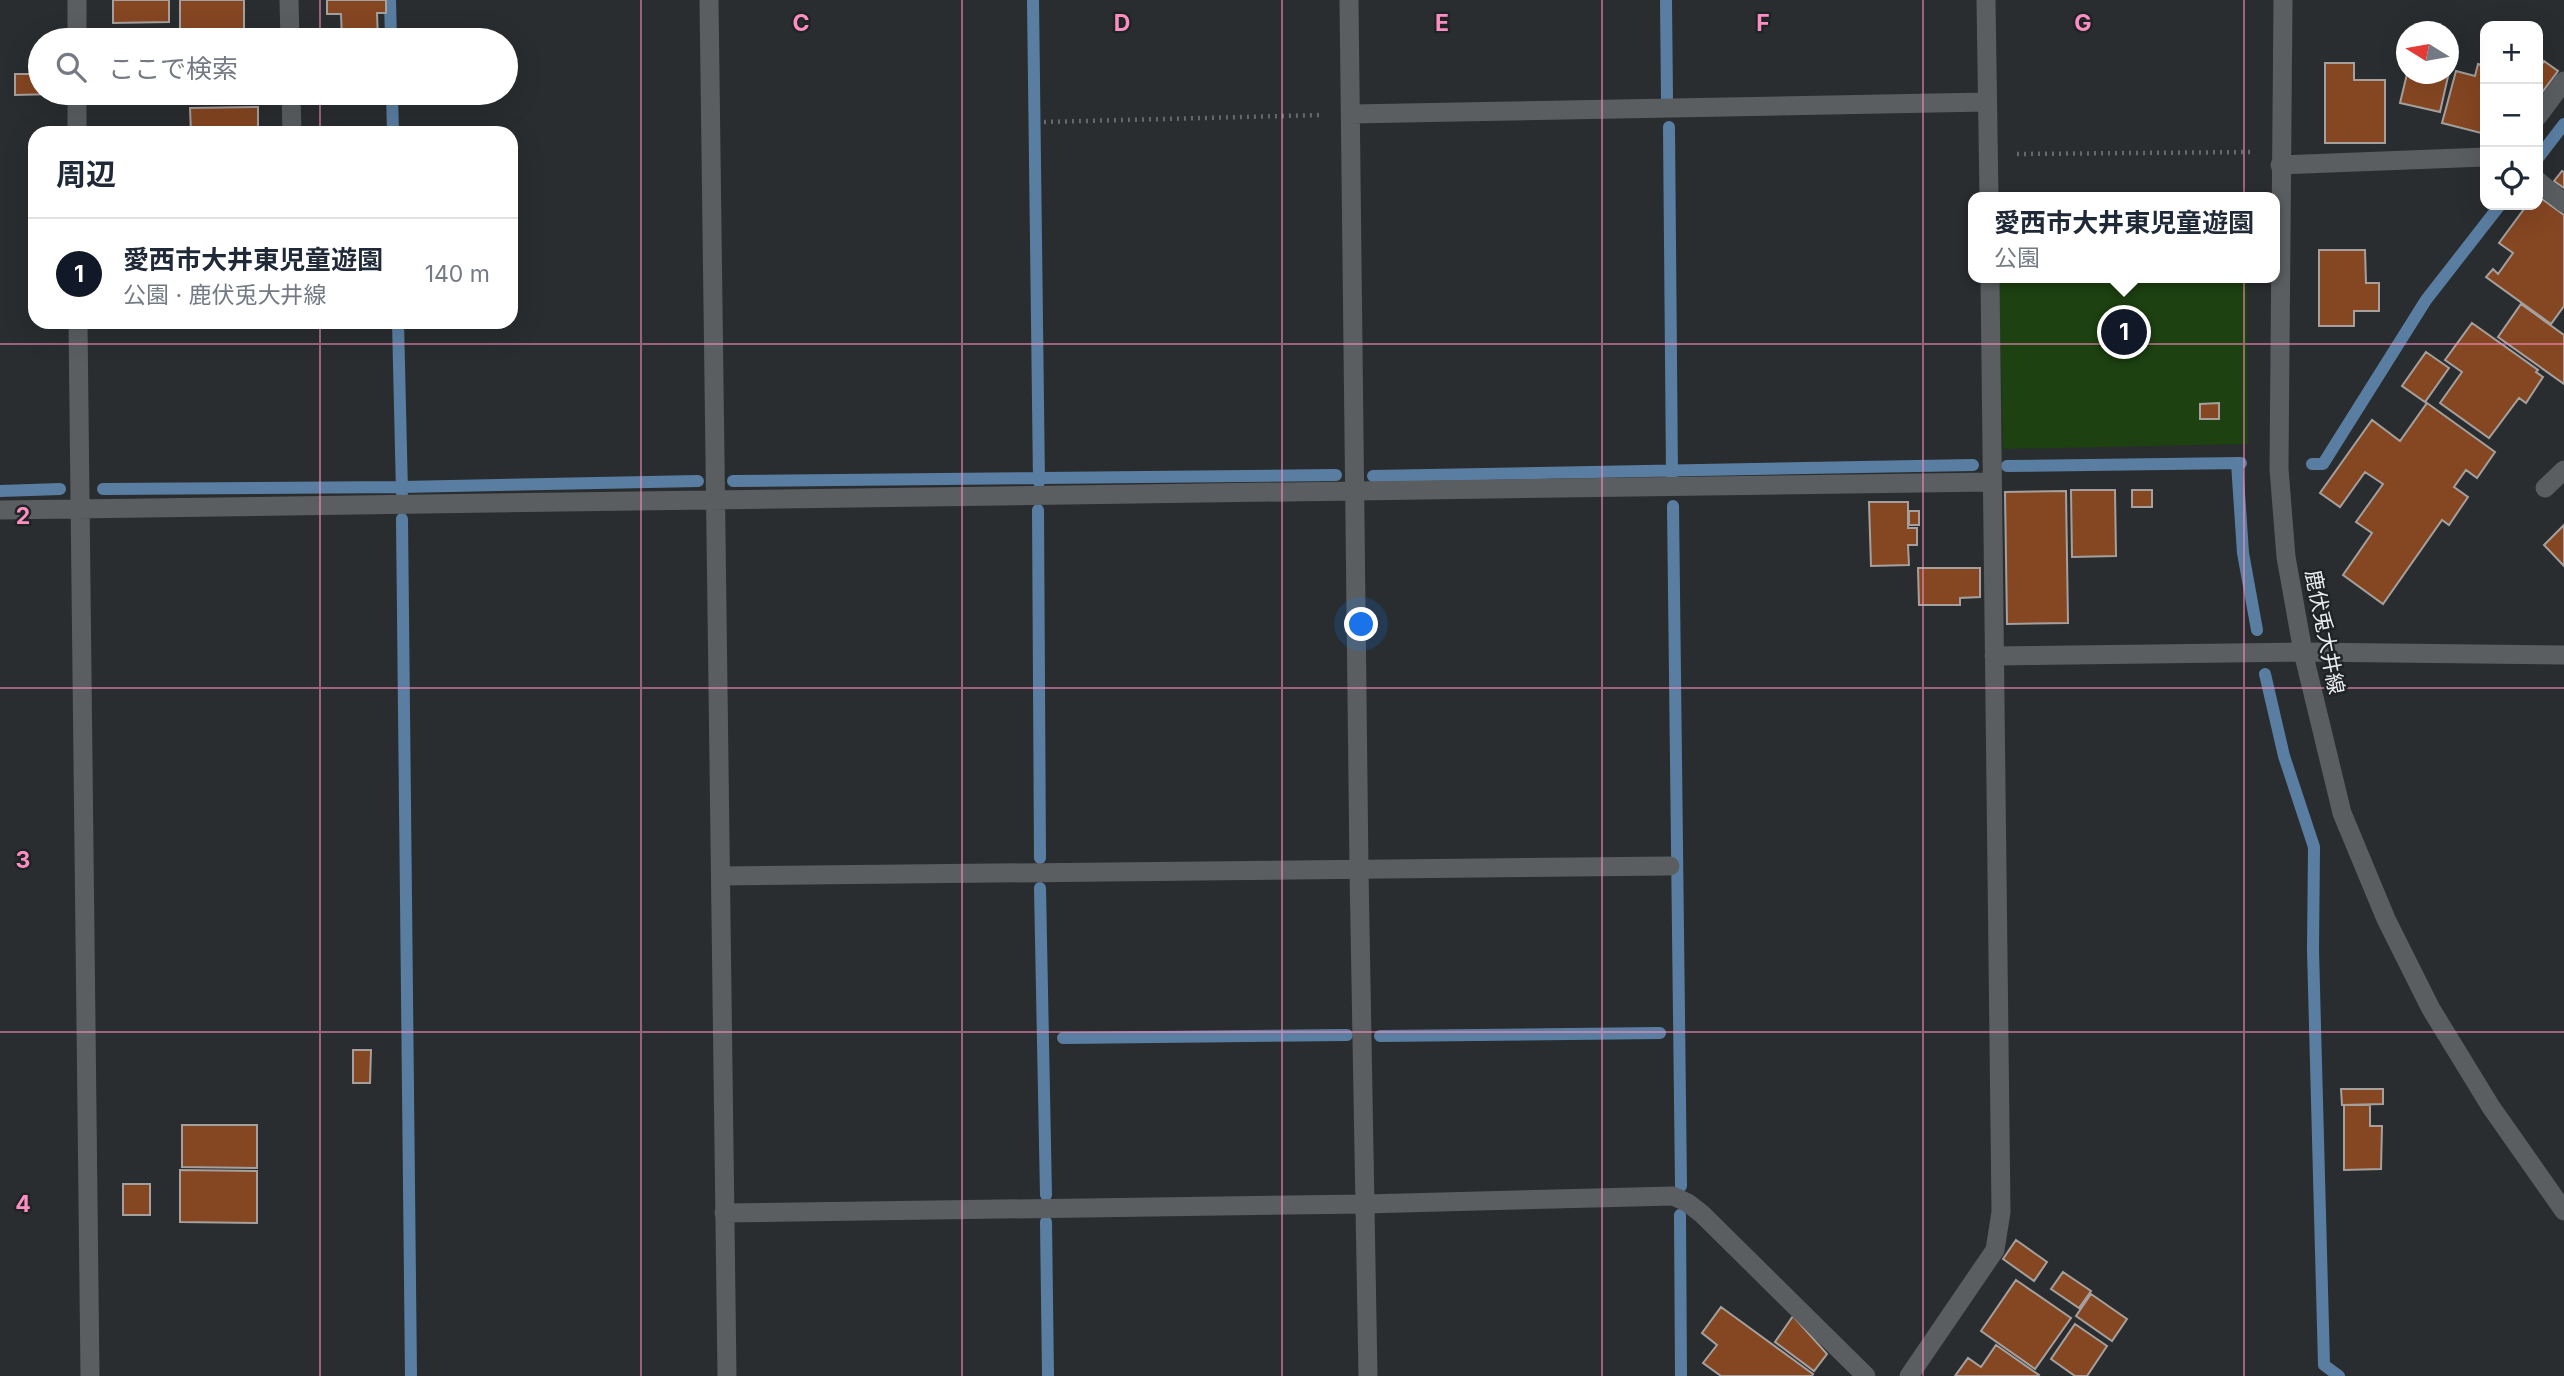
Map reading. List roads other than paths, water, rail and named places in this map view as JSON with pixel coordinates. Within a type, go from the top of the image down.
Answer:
[{"type":"street","points":[[77,0],[77,28]]},
{"type":"street","points":[[289,0],[290,28]]},
{"type":"street","points":[[709,0],[727,1376]]},
{"type":"street","points":[[1349,0],[1368,1376]]},
{"type":"street","points":[[1986,0],[1989,192]]},
{"type":"street","name":"鹿伏兎大井線","points":[[2280,192],[2283,0]]},
{"type":"street","points":[[2543,109],[2564,81]]},
{"type":"street","points":[[1351,114],[1987,102]]},
{"type":"street","points":[[77,105],[78,126]]},
{"type":"street","points":[[291,105],[292,126]]},
{"type":"street","points":[[2280,165],[2480,157]]},
{"type":"street","points":[[2543,185],[2564,203]]},
{"type":"street","points":[[1909,1376],[1994,1250],[2001,1212],[1990,283]]},
{"type":"street","name":"鹿伏兎大井線","points":[[2279,283],[2278,469],[2286,556],[2303,652],[2342,813],[2386,919],[2431,1009],[2520,1149],[2564,1210]]},
{"type":"street","points":[[78,329],[90,1376]]},
{"type":"street","points":[[2545,488],[2564,470]]},
{"type":"street","points":[[0,510],[1992,482]]},
{"type":"street","points":[[1994,656],[2303,652],[2564,655]]},
{"type":"street","points":[[721,876],[1670,866]]},
{"type":"street","points":[[724,1213],[1365,1204],[1673,1196],[1702,1214],[1866,1376]]},
{"type":"waterway","points":[[390,0],[391,28]]},
{"type":"waterway","points":[[1033,0],[1039,482]]},
{"type":"waterway","points":[[1666,0],[1667,98]]},
{"type":"waterway","points":[[392,105],[393,126]]},
{"type":"waterway","points":[[2543,151],[2564,124]]},
{"type":"waterway","points":[[1669,127],[1672,475]]},
{"type":"waterway","points":[[2312,464],[2323,464],[2426,300],[2496,210]]},
{"type":"waterway","points":[[398,329],[402,493]]},
{"type":"waterway","points":[[2237,463],[2243,553],[2257,630]]},
{"type":"waterway","points":[[2007,466],[2241,463]]},
{"type":"waterway","points":[[1373,476],[1973,465]]},
{"type":"waterway","points":[[733,481],[1336,475]]},
{"type":"waterway","points":[[103,489],[698,481]]},
{"type":"waterway","points":[[0,491],[60,489]]},
{"type":"waterway","points":[[1673,506],[1681,1186]]},
{"type":"waterway","points":[[1038,510],[1040,858]]},
{"type":"waterway","points":[[402,519],[411,1376]]},
{"type":"waterway","points":[[2265,674],[2284,756],[2314,847],[2313,950],[2324,1365],[2339,1376]]},
{"type":"waterway","points":[[1040,888],[1046,1195]]},
{"type":"waterway","points":[[1380,1036],[1660,1033]]},
{"type":"waterway","points":[[1063,1038],[1347,1035]]},
{"type":"waterway","points":[[1680,1215],[1681,1376]]},
{"type":"waterway","points":[[1046,1222],[1048,1376]]},
{"type":"place","name":"愛西市大井東児童遊園","points":[[2124,332]]}]
